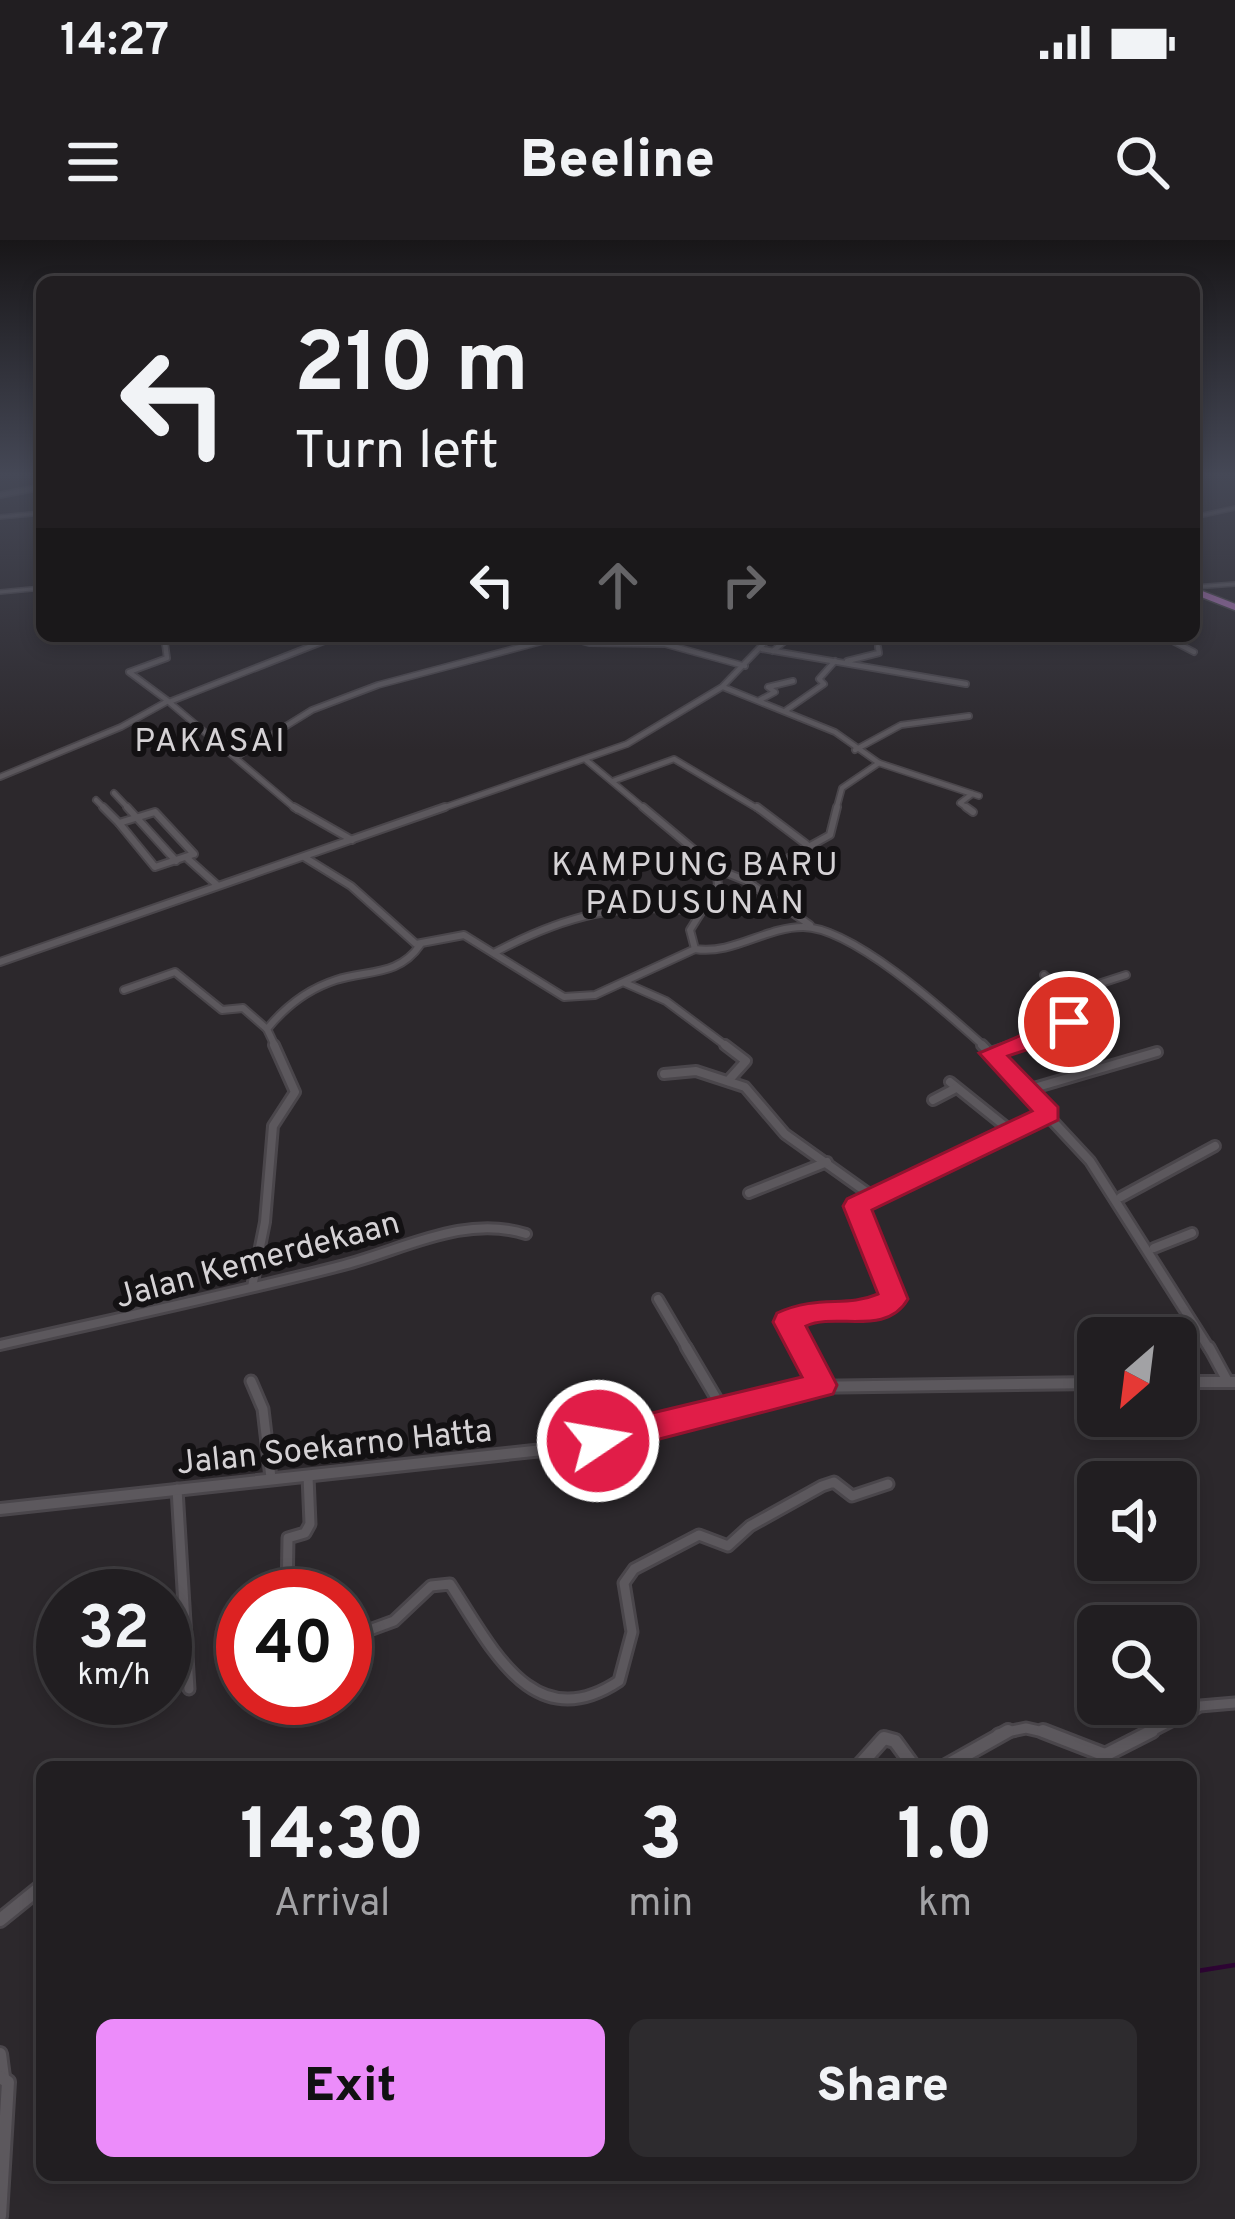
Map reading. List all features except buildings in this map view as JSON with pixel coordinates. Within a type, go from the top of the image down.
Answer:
[{"type":"highway","points":[[1200,596],[1235,609]]},
{"type":"street","points":[[1200,594],[1235,584]]},
{"type":"street","points":[[0,592],[36,589]]},
{"type":"street","points":[[165,642],[166,658],[129,672],[303,815],[352,840]]},
{"type":"street","points":[[0,777],[121,727],[169,701],[321,642]]},
{"type":"street","points":[[236,757],[312,710],[406,674],[537,642]]},
{"type":"street","points":[[586,642],[665,644],[747,666]]},
{"type":"street","points":[[0,962],[586,760],[642,736],[722,687],[767,642]]},
{"type":"street","points":[[773,651],[784,642]]},
{"type":"street","points":[[1174,642],[1194,652]]},
{"type":"street","points":[[844,663],[879,653],[878,647]]},
{"type":"street","points":[[762,649],[966,684]]},
{"type":"street","points":[[785,711],[824,684],[819,679],[835,661]]},
{"type":"street","points":[[392,666],[406,674]]},
{"type":"street","points":[[759,701],[775,692],[768,687],[793,680]]},
{"type":"street","points":[[722,687],[835,731],[855,750],[879,763],[976,795],[960,804],[973,812]]},
{"type":"street","points":[[855,750],[898,726],[969,716]]},
{"type":"street","points":[[613,782],[674,758],[746,796],[779,828],[808,844]]},
{"type":"street","points":[[586,760],[716,868],[747,881],[812,927],[872,955],[991,1053],[1121,1197],[1232,1382]]},
{"type":"street","points":[[747,881],[834,831],[845,784],[879,763]]},
{"type":"street","points":[[114,793],[176,862]]},
{"type":"street","points":[[96,800],[155,867],[194,854],[155,812],[119,824]]},
{"type":"street","points":[[304,857],[351,886],[420,945]]},
{"type":"street","points":[[188,859],[218,886]]},
{"type":"street","points":[[695,949],[689,934],[718,885],[716,868]]},
{"type":"street","points":[[494,953],[604,905],[701,911]]},
{"type":"street","points":[[267,1030],[284,1008],[338,980],[392,970],[420,945],[461,934],[559,996],[590,997],[695,949],[711,952],[812,927]]},
{"type":"street","points":[[124,989],[175,972],[189,988],[208,992],[222,1010],[243,1008],[267,1030],[295,1092],[273,1126],[266,1222],[251,1287]]},
{"type":"street","points":[[991,1053],[1069,1027],[1052,998],[1052,982],[1044,975]]},
{"type":"street","points":[[1052,998],[1126,975]]},
{"type":"street","points":[[623,982],[666,1001],[746,1061],[728,1081]]},
{"type":"street","points":[[1027,1090],[1156,1052]]},
{"type":"street","points":[[664,1074],[696,1071],[745,1088],[755,1106],[872,1196]]},
{"type":"street","points":[[933,1100],[954,1085],[1011,1130]]},
{"type":"street","points":[[822,1385],[788,1322],[812,1310],[857,1314],[892,1303],[854,1211],[872,1196],[1049,1114]]},
{"type":"street","points":[[1121,1197],[1215,1146]]},
{"type":"street","points":[[749,1193],[768,1180],[791,1179],[828,1162]]},
{"type":"street","name":"Jalan Kemerdekaan","points":[[0,1345],[251,1287],[446,1234],[498,1225],[526,1234]]},
{"type":"street","points":[[1154,1248],[1192,1233]]},
{"type":"street","points":[[658,1299],[722,1408]]},
{"type":"street","points":[[251,1381],[263,1409],[271,1478]]},
{"type":"street","points":[[1197,1382],[1232,1382]]},
{"type":"street","name":"Jalan Soekarno Hatta","points":[[0,1509],[543,1450],[637,1432],[822,1385],[1077,1383]]},
{"type":"street","points":[[287,1569],[288,1538],[305,1532],[310,1523],[308,1475]]},
{"type":"street","points":[[372,1631],[410,1614],[431,1586],[450,1584],[500,1665],[516,1680],[545,1695],[586,1700],[620,1681],[634,1637],[632,1600],[624,1583],[634,1569],[699,1535],[728,1546],[750,1526],[822,1486],[834,1483],[852,1496],[888,1484]]},
{"type":"street","points":[[177,1489],[182,1569]]},
{"type":"street","points":[[952,1761],[978,1742],[1011,1728],[1041,1729],[1105,1755],[1200,1706],[1235,1703]]},
{"type":"street","points":[[864,1761],[888,1738],[909,1761]]},
{"type":"street","points":[[0,1920],[36,1891]]},
{"type":"street","points":[[0,2054],[8,2091],[0,2216]]},
{"type":"waterway","points":[[1197,1971],[1235,1965]]},
{"type":"district","name":"PAKASAI","points":[[211,739]]},
{"type":"district","name":"KAMPUNG BARU PADUSUNAN","points":[[696,882]]},
{"type":"route","points":[[598,1441],[788,1389],[822,1385],[787,1328],[792,1317],[812,1310],[864,1312],[890,1305],[894,1299],[854,1211],[856,1206],[1049,1114],[991,1053],[1068,1028],[1069,1022]]}]
